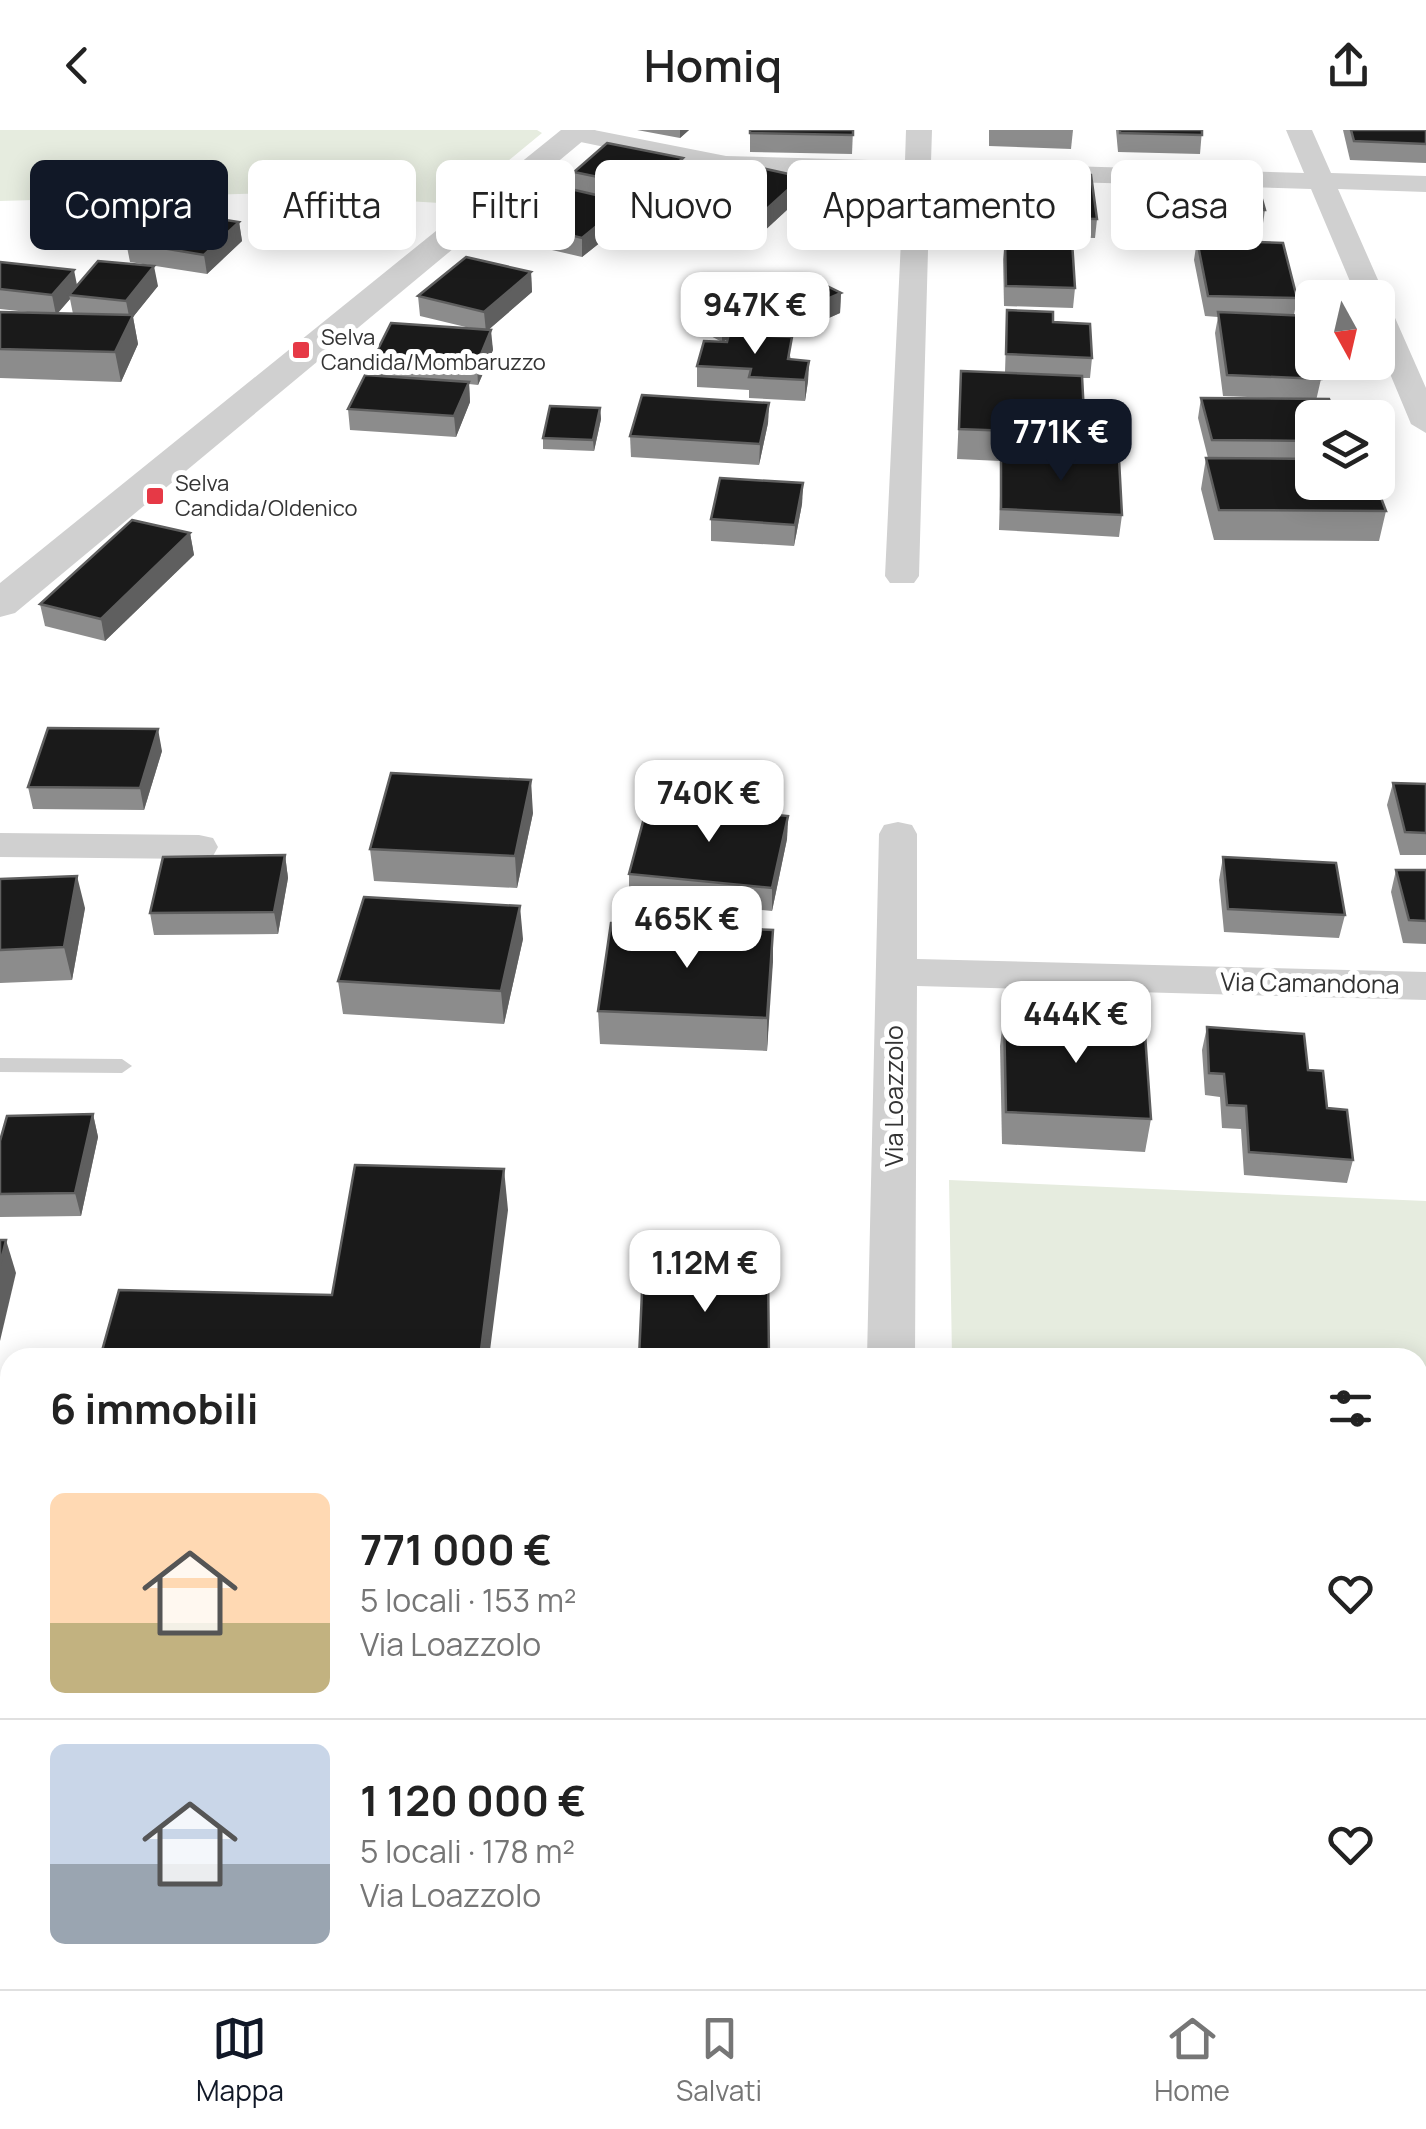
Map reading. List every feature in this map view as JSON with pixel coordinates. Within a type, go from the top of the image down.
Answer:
[{"type":"street","points":[[918,130],[920,160]]},
{"type":"street","points":[[1299,130],[1364,280]]},
{"type":"street","points":[[0,604],[577,132],[726,164],[787,166]]},
{"type":"street","points":[[1091,175],[1426,184]]},
{"type":"street","points":[[902,576],[916,250]]},
{"type":"street","points":[[1395,351],[1426,424]]},
{"type":"street","name":"Via Loazzolo","points":[[892,1348],[898,834]]},
{"type":"street","points":[[0,844],[199,846]]},
{"type":"street","name":"Via Camandona","points":[[894,972],[1426,986]]},
{"type":"lane","points":[[0,1065],[122,1066]]},
{"type":"shaded area","points":[[0,130],[542,133],[509,160],[436,160],[436,203],[416,202],[416,160],[248,160],[248,194],[228,194],[228,160],[30,160],[30,200],[0,201]]},
{"type":"shaded area","points":[[949,1180],[1426,1201],[1426,1348],[952,1348]]},
{"type":"building","points":[[853,130],[853,135],[750,133]]},
{"type":"building","points":[[1202,130],[1202,135],[1120,133]]},
{"type":"building","points":[[1351,130],[1426,130],[1426,144],[1354,141]]},
{"type":"building","points":[[607,143],[683,158],[595,160],[595,176],[575,171]]},
{"type":"building","points":[[767,169],[787,174],[787,191],[767,209]]},
{"type":"building","points":[[1091,175],[1097,219],[1091,219]]},
{"type":"building","points":[[575,190],[595,195],[595,227],[582,238],[575,236]]},
{"type":"building","points":[[228,220],[239,222],[228,232]]},
{"type":"building","points":[[1263,242],[1283,243],[1295,298],[1208,296],[1199,250],[1263,250]]},
{"type":"building","points":[[174,250],[209,250],[204,255]]},
{"type":"building","points":[[1005,250],[1073,250],[1075,288],[1006,286]]},
{"type":"building","points":[[466,257],[531,272],[484,312],[418,296]]},
{"type":"building","points":[[98,261],[154,266],[126,301],[69,295]]},
{"type":"building","points":[[0,262],[74,270],[52,295],[0,289]]},
{"type":"building","points":[[749,275],[775,288],[804,275],[841,293],[777,321],[752,308],[722,321],[686,303]]},
{"type":"building","points":[[1007,310],[1053,312],[1053,322],[1090,324],[1092,358],[1006,354]]},
{"type":"building","points":[[0,312],[133,315],[115,352],[0,349]]},
{"type":"building","points":[[1218,312],[1295,315],[1295,378],[1227,375]]},
{"type":"building","points":[[391,323],[491,330],[477,364],[374,357]]},
{"type":"building","points":[[729,334],[792,337],[788,359],[809,361],[805,380],[749,377],[751,369],[697,366],[704,341],[727,342]]},
{"type":"building","points":[[961,371],[1082,376],[1085,434],[959,429]]},
{"type":"building","points":[[365,375],[469,382],[454,416],[348,409]]},
{"type":"building","points":[[642,395],[769,403],[760,444],[630,436]]},
{"type":"building","points":[[1201,398],[1329,400],[1295,400],[1295,441],[1212,440]]},
{"type":"building","points":[[550,406],[600,408],[593,440],[543,438]]},
{"type":"building","points":[[1001,453],[1119,459],[1122,515],[1001,509]]},
{"type":"building","points":[[1206,458],[1295,459],[1295,500],[1382,500],[1386,511],[1219,510]]},
{"type":"building","points":[[720,478],[803,483],[795,525],[711,519]]},
{"type":"building","points":[[132,520],[190,533],[101,619],[40,604]]},
{"type":"building","points":[[48,728],[158,729],[140,788],[28,787]]},
{"type":"building","points":[[391,773],[531,780],[515,856],[370,849]]},
{"type":"building","points":[[1393,783],[1426,784],[1426,833],[1405,832]]},
{"type":"building","points":[[648,803],[788,816],[772,888],[629,874]]},
{"type":"building","points":[[285,855],[274,912],[150,913],[163,857]]},
{"type":"building","points":[[1223,857],[1336,863],[1345,915],[1228,909]]},
{"type":"building","points":[[1396,870],[1426,870],[1426,921],[1409,920]]},
{"type":"building","points":[[77,876],[64,947],[0,950],[0,879]]},
{"type":"building","points":[[364,897],[520,906],[501,991],[338,981]]},
{"type":"building","points":[[611,923],[773,930],[767,1018],[598,1011]]},
{"type":"building","points":[[1004,1013],[1144,1020],[1151,1119],[1006,1112]]},
{"type":"building","points":[[1207,1027],[1304,1034],[1308,1070],[1323,1071],[1327,1108],[1347,1110],[1353,1160],[1249,1152],[1246,1106],[1227,1105],[1224,1074],[1209,1073]]},
{"type":"building","points":[[93,1114],[75,1193],[0,1194],[0,1141],[7,1116]]},
{"type":"building","points":[[355,1165],[504,1169],[481,1348],[103,1348],[119,1290],[332,1295]]},
{"type":"building","points":[[0,1240],[6,1240],[0,1265]]},
{"type":"building","points":[[643,1270],[768,1271],[769,1348],[639,1348]]},
{"type":"place","name":"Selva Candida/Mombaruzzo","points":[[301,350]]},
{"type":"place","name":"Selva Candida/Oldenico","points":[[155,496]]}]
